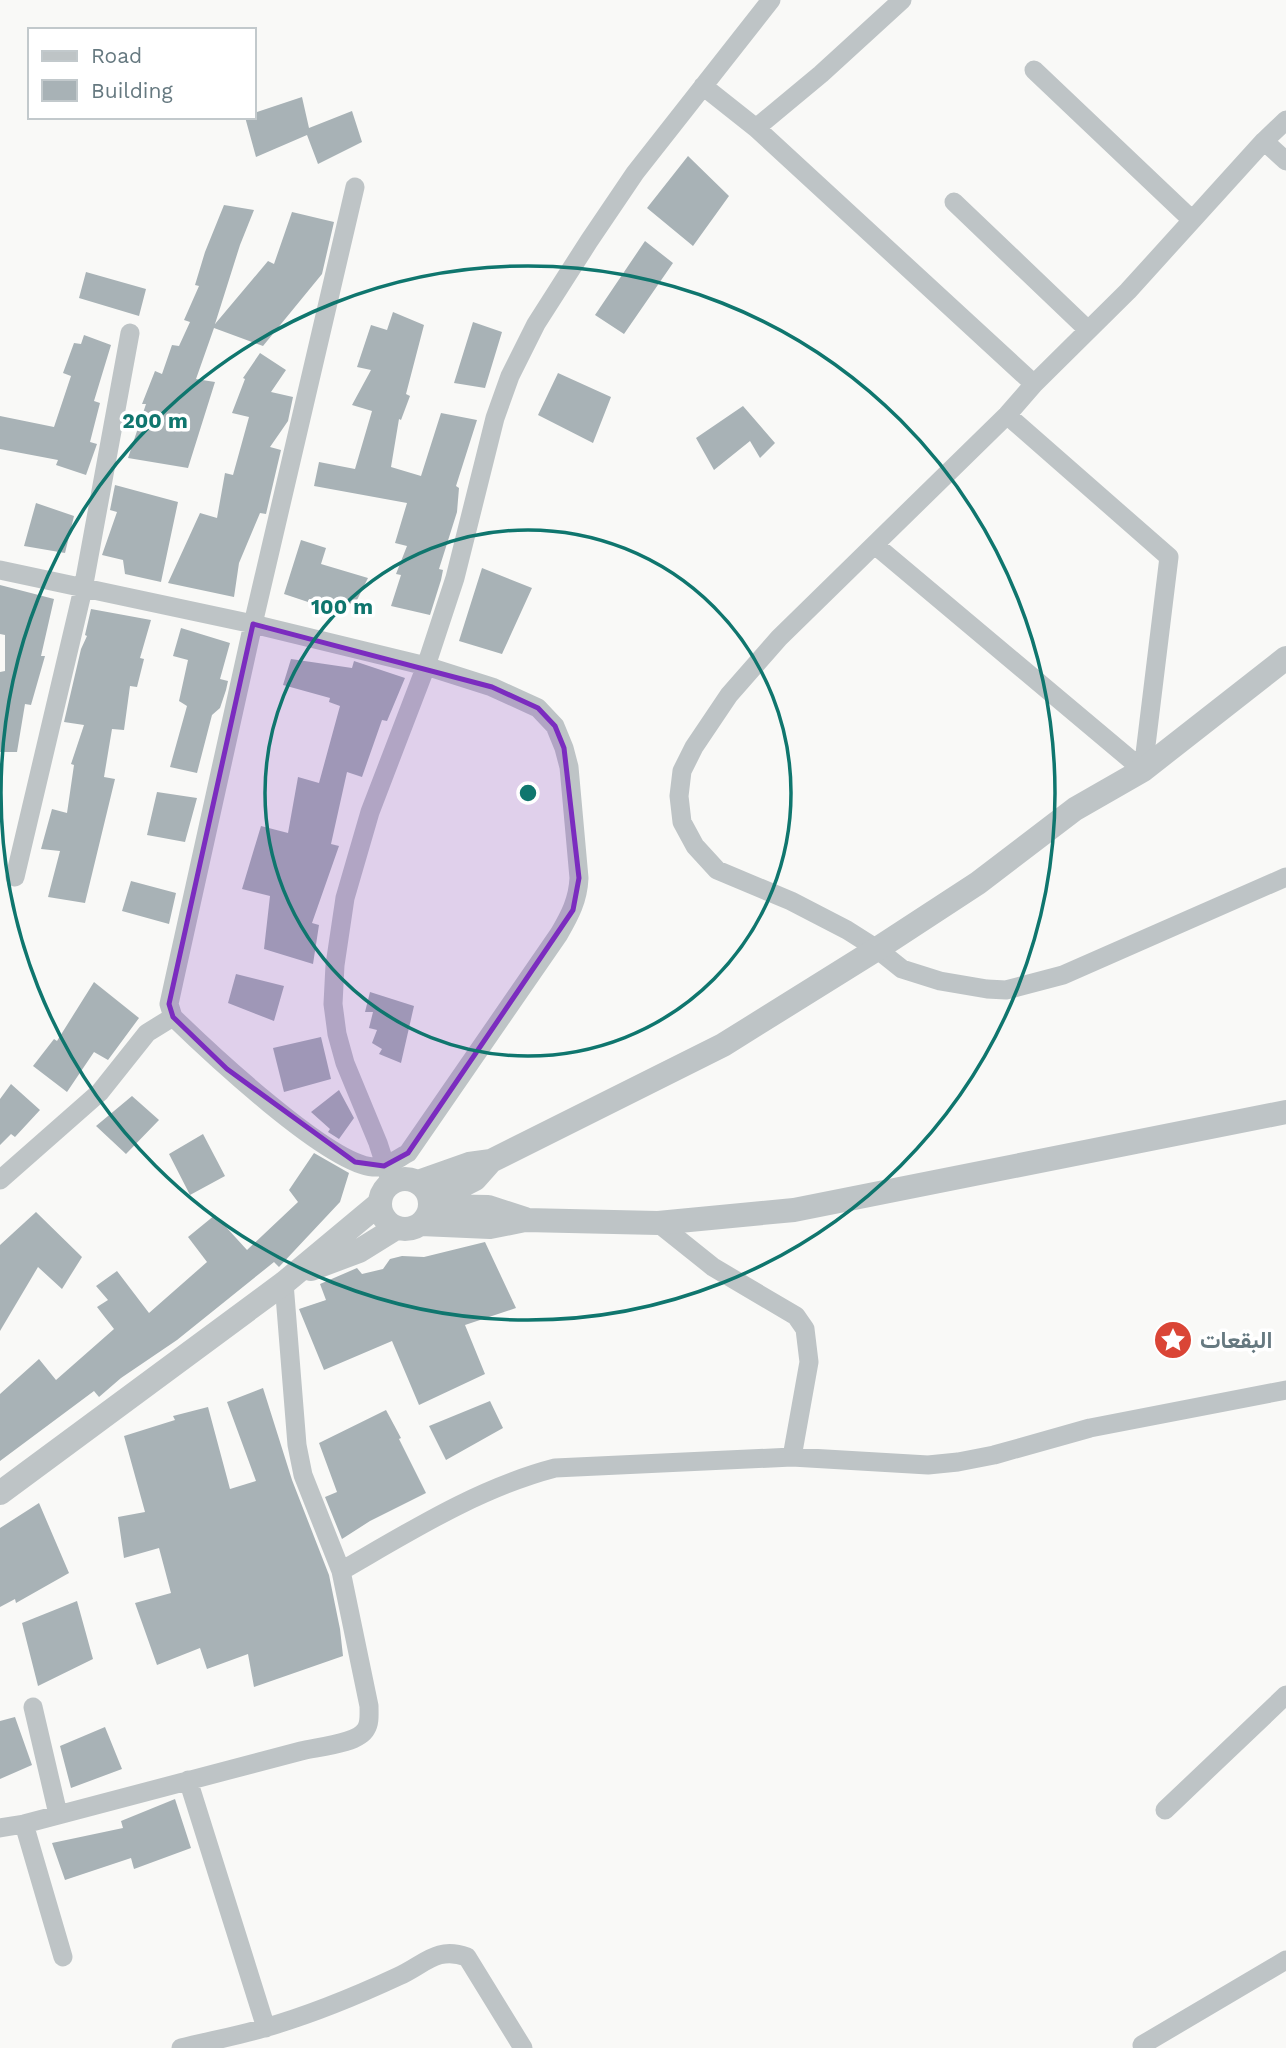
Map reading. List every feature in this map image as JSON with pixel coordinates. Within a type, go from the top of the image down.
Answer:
[{"type":"street","points":[[396,1228],[384,1218],[385,1184],[378,1143],[345,1063],[333,1004],[335,965],[345,898],[370,812],[426,666],[455,578],[495,418],[510,376],[536,324],[635,173],[771,0]]},
{"type":"street","points":[[756,128],[821,74],[902,0]]},
{"type":"street","points":[[1034,70],[1192,220]]},
{"type":"street","points":[[703,86],[756,128],[1034,384]]},
{"type":"street","points":[[1286,120],[1128,291],[1034,384],[1007,415],[779,638],[729,695],[694,747],[682,771],[679,796],[682,822],[695,846],[717,870],[791,901],[877,948],[902,969],[918,975],[987,989],[1006,990],[1063,975],[1286,877]]},
{"type":"street","points":[[1264,141],[1286,161]]},
{"type":"street","points":[[355,187],[253,624],[169,1004],[173,1017],[227,1069],[321,1141],[355,1162],[372,1167],[385,1184]]},
{"type":"street","points":[[954,202],[1088,330]]},
{"type":"street","points":[[15,877],[83,589],[130,334]]},
{"type":"street","points":[[1007,415],[1170,557],[1143,770]]},
{"type":"street","points":[[875,545],[1143,770]]},
{"type":"street","points":[[0,570],[253,624],[426,666],[492,687],[538,708],[555,726],[569,767],[577,836],[578,895],[559,934],[385,1184],[289,1279],[0,1493]]},
{"type":"street","points":[[289,1279],[359,1251],[396,1228],[411,1228],[424,1203],[468,1164],[491,1161],[723,1045],[978,883],[1075,809],[1143,770],[1286,658]]},
{"type":"street","points":[[0,1180],[100,1092],[147,1033],[173,1017]]},
{"type":"street","points":[[385,1184],[406,1179],[424,1203],[488,1207],[525,1220],[658,1223],[794,1210],[1286,1112]]},
{"type":"street","points":[[658,1223],[713,1267],[796,1316],[805,1329],[809,1342],[809,1362],[792,1457]]},
{"type":"street","points":[[0,1828],[344,1742],[366,1731],[369,1706],[341,1571],[303,1475],[297,1445],[289,1279]]},
{"type":"street","points":[[341,1571],[439,1516],[528,1475],[555,1468],[792,1457],[928,1465],[958,1462],[994,1455],[1090,1428],[1286,1390]]},
{"type":"street","points":[[1164,1810],[1286,1695]]},
{"type":"street","points":[[33,1707],[58,1814]]},
{"type":"street","points":[[188,1780],[266,2028]]},
{"type":"street","points":[[24,1824],[63,1957]]},
{"type":"street","points":[[181,2048],[266,2028],[354,1997],[405,1973],[436,1954],[454,1952],[467,1957],[523,2048]]},
{"type":"street","points":[[1142,2045],[1286,1960]]},
{"type":"highlighted area","points":[[253,624],[492,687],[538,708],[555,726],[564,748],[579,878],[573,910],[408,1153],[384,1166],[355,1162],[227,1069],[173,1017],[169,1004]]},
{"type":"building","points":[[302,97],[309,128],[352,111],[362,142],[318,164],[307,135],[256,157],[246,119],[256,119],[256,112]]},
{"type":"building","points":[[688,156],[729,196],[693,246],[647,208]]},
{"type":"building","points":[[224,205],[254,210],[215,324],[268,261],[274,264],[292,212],[334,222],[322,274],[263,346],[214,328],[196,379],[215,382],[188,468],[128,458],[146,404],[142,404],[155,371],[162,374],[172,345],[179,346],[190,322],[184,320],[199,286],[195,285],[205,252]]},
{"type":"building","points":[[645,241],[673,263],[624,334],[595,315]]},
{"type":"building","points":[[86,272],[146,289],[139,316],[79,298]]},
{"type":"building","points":[[393,312],[424,325],[406,394],[410,396],[401,420],[399,419],[391,467],[421,476],[441,413],[477,420],[456,486],[459,488],[457,512],[439,569],[443,570],[430,615],[391,606],[401,575],[396,574],[407,546],[395,543],[407,503],[314,486],[319,462],[355,469],[372,411],[352,405],[371,370],[357,367],[371,325],[387,330]]},
{"type":"building","points":[[473,322],[502,332],[485,388],[454,383]]},
{"type":"building","points":[[84,335],[111,345],[94,401],[100,403],[90,442],[97,444],[86,475],[56,465],[58,460],[0,449],[0,416],[54,427],[71,376],[63,373],[74,343],[81,344]]},
{"type":"building","points":[[260,353],[286,370],[271,392],[293,397],[288,421],[270,447],[281,450],[266,514],[260,513],[239,563],[234,597],[168,583],[200,513],[217,518],[225,473],[233,475],[249,417],[232,413],[245,379],[243,378]]},
{"type":"building","points":[[558,373],[611,397],[593,443],[538,415]]},
{"type":"building","points":[[743,406],[775,443],[760,458],[750,441],[714,470],[696,438]]},
{"type":"building","points":[[115,485],[178,502],[161,582],[125,574],[123,560],[102,555],[117,512],[110,510]]},
{"type":"building","points":[[36,503],[74,516],[65,553],[24,546]]},
{"type":"building","points":[[301,540],[326,548],[321,564],[368,578],[355,604],[309,599],[308,602],[284,594]]},
{"type":"building","points":[[482,568],[532,588],[502,654],[459,641]]},
{"type":"building","points":[[0,585],[54,599],[41,656],[45,656],[31,705],[25,704],[17,752],[0,752],[0,672],[5,671],[5,635],[0,634]]},
{"type":"building","points":[[91,609],[151,620],[140,658],[144,659],[137,687],[130,686],[124,730],[112,729],[104,777],[115,779],[85,903],[48,897],[60,851],[41,849],[52,809],[67,813],[74,765],[71,764],[84,725],[64,722],[81,649],[87,636],[85,635]]},
{"type":"building","points":[[181,628],[230,643],[220,679],[228,681],[226,690],[220,708],[212,715],[197,773],[170,767],[187,706],[179,701],[188,660],[173,656]]},
{"type":"building","points":[[291,659],[352,668],[354,661],[405,678],[387,721],[382,720],[362,777],[347,772],[331,844],[339,846],[312,923],[319,925],[313,964],[264,949],[270,896],[242,889],[261,826],[288,833],[298,777],[319,783],[340,706],[329,702],[330,698],[283,685]]},
{"type":"building","points":[[157,792],[197,798],[185,842],[147,835]]},
{"type":"building","points":[[131,881],[176,893],[169,924],[122,911]]},
{"type":"building","points":[[236,974],[284,986],[274,1021],[228,1003]]},
{"type":"building","points":[[94,982],[139,1018],[108,1060],[94,1052],[67,1092],[33,1066],[54,1039],[57,1041]]},
{"type":"building","points":[[370,992],[414,1006],[401,1063],[379,1054],[382,1049],[372,1043],[377,1030],[369,1028],[373,1012],[365,1012]]},
{"type":"building","points":[[321,1037],[331,1079],[284,1092],[273,1048]]},
{"type":"building","points":[[11,1084],[40,1110],[15,1137],[11,1134],[0,1145],[0,1099]]},
{"type":"building","points":[[339,1090],[354,1118],[339,1139],[328,1132],[330,1129],[311,1112]]},
{"type":"building","points":[[132,1096],[159,1120],[126,1154],[96,1126]]},
{"type":"building","points":[[203,1134],[225,1176],[190,1195],[169,1154]]},
{"type":"building","points":[[314,1153],[349,1173],[340,1202],[279,1267],[274,1262],[177,1340],[121,1378],[99,1397],[94,1391],[0,1461],[0,1394],[39,1359],[56,1380],[114,1329],[97,1307],[108,1300],[96,1286],[117,1271],[149,1313],[207,1262],[188,1237],[215,1215],[247,1250],[298,1202],[289,1190]]},
{"type":"building","points":[[36,1212],[82,1257],[62,1289],[38,1267],[0,1331],[0,1245]]},
{"type":"building","points":[[485,1242],[516,1308],[465,1325],[485,1374],[419,1405],[392,1341],[324,1370],[299,1309],[326,1300],[320,1284],[357,1268],[362,1274],[383,1269],[390,1259],[402,1256],[424,1257]]},
{"type":"building","points":[[263,1388],[292,1480],[329,1575],[343,1656],[254,1687],[248,1654],[207,1669],[200,1648],[157,1665],[135,1603],[171,1593],[159,1548],[124,1558],[118,1517],[145,1512],[124,1436],[175,1420],[173,1416],[208,1407],[230,1489],[256,1481],[227,1402]]},
{"type":"building","points":[[490,1401],[503,1428],[446,1460],[429,1426]]},
{"type":"building","points":[[386,1410],[426,1493],[370,1521],[342,1539],[325,1497],[337,1492],[319,1443]]},
{"type":"building","points":[[39,1503],[69,1573],[16,1603],[15,1599],[0,1607],[0,1528]]},
{"type":"building","points":[[77,1601],[93,1659],[38,1686],[22,1623]]},
{"type":"building","points":[[15,1717],[32,1765],[0,1779],[0,1721]]},
{"type":"building","points":[[105,1727],[122,1769],[71,1788],[60,1746]]},
{"type":"building","points":[[175,1799],[191,1848],[134,1869],[131,1858],[65,1880],[52,1843],[123,1828],[121,1821]]},
{"type":"place","name":"البقعات","points":[[1173,1340]]}]
